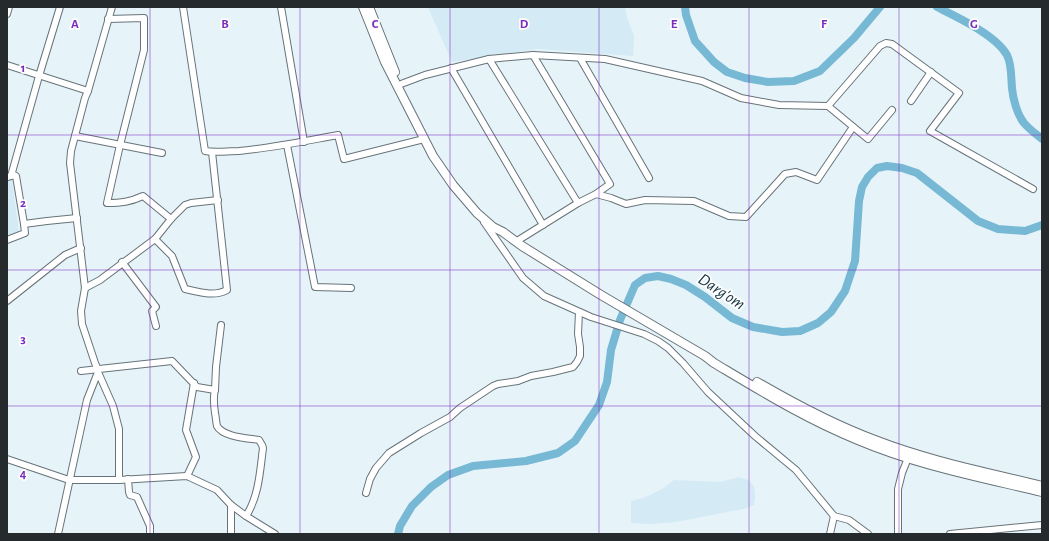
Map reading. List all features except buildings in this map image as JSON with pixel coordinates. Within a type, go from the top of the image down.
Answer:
[{"type":"main road","points":[[363,7],[385,62],[434,156],[453,185],[477,212],[493,227],[601,295],[705,356],[714,364],[814,420],[858,440],[944,469],[1042,486]]},
{"type":"main road","points":[[369,7],[401,84],[426,136],[466,192],[503,232]]},
{"type":"main road","points":[[705,356],[716,359],[781,396],[845,428],[917,454],[1042,492]]},
{"type":"street","points":[[7,14],[9,7]]},
{"type":"street","points":[[7,240],[25,233],[16,176],[9,176],[60,7]]},
{"type":"street","points":[[112,7],[85,98],[71,151],[70,163],[85,288],[82,324],[98,371],[113,406],[119,429],[120,480]]},
{"type":"street","points":[[183,7],[205,151],[212,152],[255,149],[287,145],[338,135],[344,159],[424,139]]},
{"type":"street","points":[[281,7],[304,142]]},
{"type":"street","points":[[108,20],[144,18],[144,50],[107,202],[124,202],[143,196],[171,219]]},
{"type":"street","points":[[828,106],[880,46],[892,44],[959,93],[930,131],[1033,189]]},
{"type":"street","points":[[401,84],[425,75],[489,59],[533,55],[606,59],[702,81],[741,98],[779,105],[828,106],[868,139],[892,110]]},
{"type":"street","points":[[517,241],[578,203],[596,194],[610,184],[533,55]]},
{"type":"street","points":[[580,58],[649,178]]},
{"type":"street","points":[[489,59],[578,203]]},
{"type":"street","points":[[7,65],[88,91]]},
{"type":"street","points":[[451,68],[543,225]]},
{"type":"street","points":[[910,101],[931,72]]},
{"type":"street","points":[[596,194],[626,204],[645,200],[694,202],[729,216],[746,218],[785,174],[796,172],[817,180],[853,127]]},
{"type":"street","points":[[75,136],[162,153]]},
{"type":"street","points":[[287,145],[315,287],[351,288]]},
{"type":"street","points":[[155,239],[172,256],[185,289],[209,294],[227,290],[212,152]]},
{"type":"street","points":[[85,288],[100,280],[122,262],[155,239],[171,219],[185,205],[218,200]]},
{"type":"street","points":[[477,212],[524,278],[534,288],[544,296],[579,312],[658,340],[675,354],[708,392],[755,436],[796,470],[834,516],[849,520],[868,534]]},
{"type":"street","points":[[24,224],[77,218]]},
{"type":"street","points":[[7,301],[65,255],[80,248]]},
{"type":"street","points":[[122,262],[156,307],[152,311],[156,326]]},
{"type":"street","points":[[366,493],[370,479],[376,468],[389,454],[421,433],[450,417],[460,408],[493,386],[573,367],[578,362],[580,356],[578,334],[579,312]]},
{"type":"street","points":[[221,325],[214,393],[214,407],[218,427],[225,433],[259,440],[263,448],[258,484],[250,510],[246,516]]},
{"type":"street","points":[[81,371],[98,371],[172,361],[198,387],[215,390]]},
{"type":"street","points":[[58,534],[87,400],[98,371]]},
{"type":"street","points":[[187,476],[196,457],[186,430],[194,383]]},
{"type":"street","points":[[898,534],[898,489],[908,458]]},
{"type":"street","points":[[7,459],[69,480],[120,480],[187,476],[216,490],[231,505],[275,534]]},
{"type":"street","points":[[128,479],[130,495],[137,497],[150,526],[150,534]]},
{"type":"street","points":[[231,505],[231,534]]},
{"type":"street","points":[[830,534],[834,516]]},
{"type":"street","points":[[950,534],[1042,525]]},
{"type":"shaded area","points":[[428,7],[625,7],[634,36],[633,56],[537,49],[452,62]]},
{"type":"shaded area","points":[[7,180],[12,180],[19,233],[7,237]]},
{"type":"shaded area","points":[[739,477],[748,480],[754,487],[754,505],[743,509],[676,522],[651,524],[631,523],[631,501],[646,497],[664,488],[674,480],[720,482]]},
{"type":"waterway","name":"Darg'om","points":[[685,7],[686,15],[695,41],[714,62],[727,72],[745,78],[768,82],[794,81],[820,71],[854,38],[880,7]]},
{"type":"waterway","name":"Darg'om","points":[[937,7],[975,27],[994,40],[1002,48],[1010,63],[1013,97],[1019,115],[1026,125],[1042,139]]},
{"type":"waterway","name":"Darg'om","points":[[398,534],[400,526],[412,506],[431,487],[448,475],[473,466],[526,461],[558,453],[575,441],[599,405],[607,382],[611,350],[620,320],[635,285],[645,278],[658,276],[686,285],[705,297],[732,318],[753,327],[782,332],[800,331],[818,323],[831,312],[845,291],[855,261],[859,201],[862,187],[868,177],[877,168],[887,166],[902,168],[917,173],[978,221],[998,229],[1025,231],[1042,225]]}]
